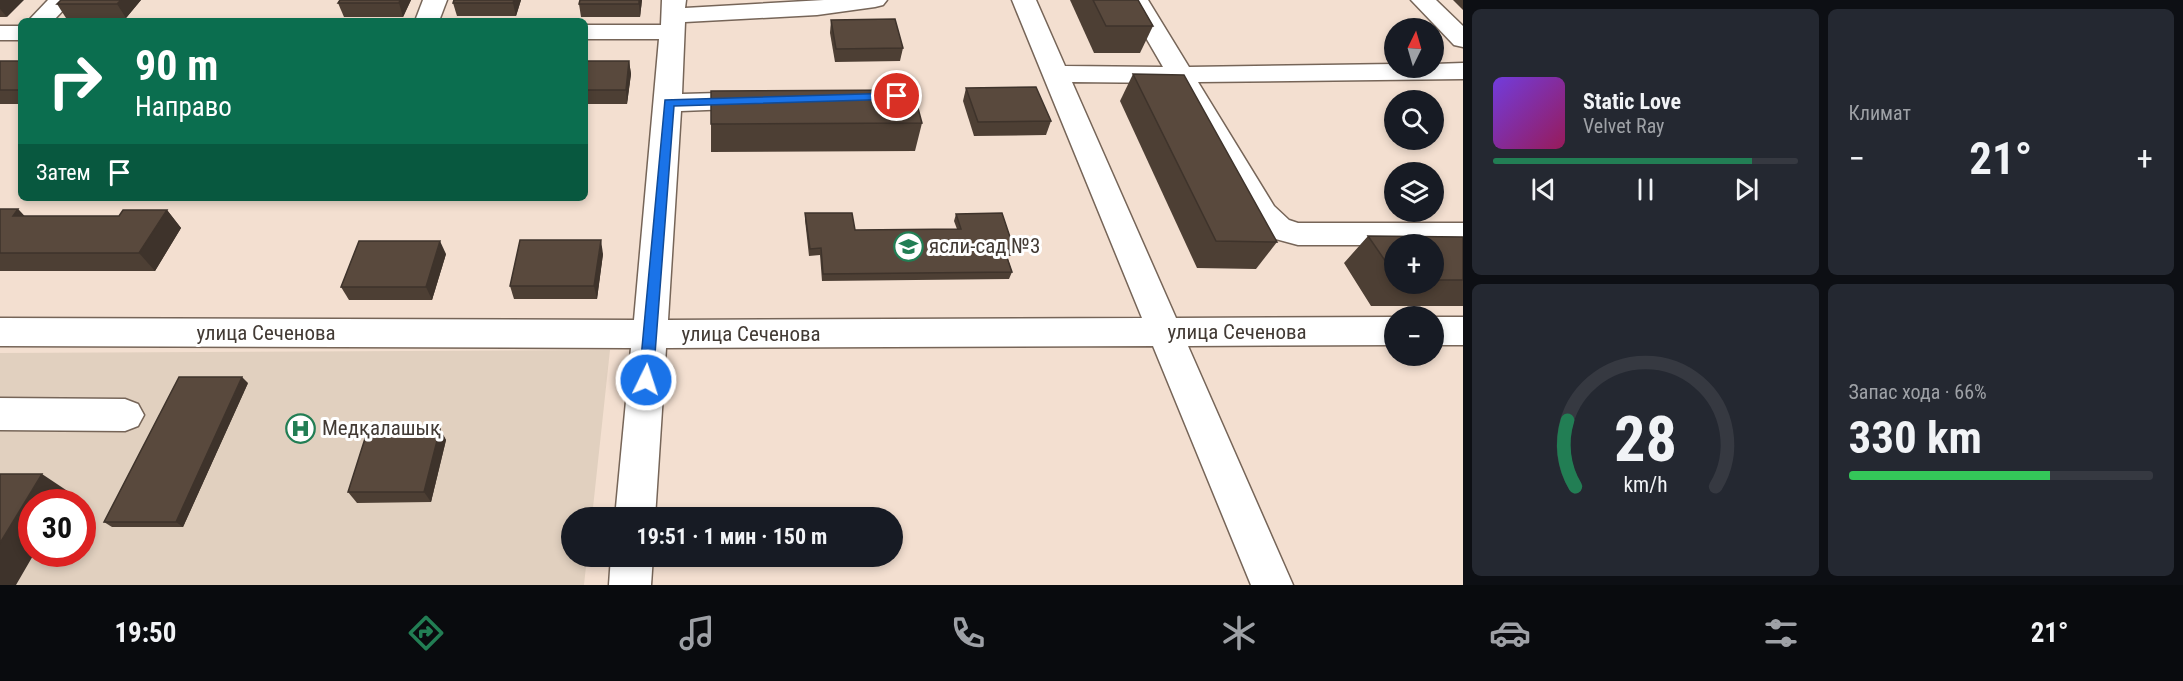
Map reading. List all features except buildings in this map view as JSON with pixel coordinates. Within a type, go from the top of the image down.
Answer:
[{"type":"street","points":[[43,18],[61,0]]},
{"type":"street","points":[[428,18],[435,0]]},
{"type":"street","points":[[588,31],[672,16],[817,8],[874,0]]},
{"type":"street","points":[[1024,0],[1272,585]]},
{"type":"street","points":[[1136,0],[1263,214],[1279,229],[1298,234],[1463,234]]},
{"type":"street","points":[[1423,0],[1463,40]]},
{"type":"street","points":[[636,507],[668,103],[672,16]]},
{"type":"street","points":[[0,33],[18,33]]},
{"type":"street","points":[[1055,74],[1179,75],[1463,71]]},
{"type":"street","points":[[668,103],[782,100]]},
{"type":"street","points":[[1444,331],[1463,331]]},
{"type":"street","name":"улица Сеченова","points":[[0,332],[650,334],[1384,332]]},
{"type":"street","points":[[0,414],[125,415]]},
{"type":"street","points":[[630,585],[631,567]]},
{"type":"shaded area","name":"Медқалашық","points":[[610,350],[593,507],[561,507],[561,567],[586,567],[584,585],[0,585],[0,353]]},
{"type":"place","name":"ясли-сад №3","points":[[908,246]]},
{"type":"place","name":"Медқалашық","points":[[301,428]]},
{"type":"route","points":[[646,380],[668,103],[897,96]]}]
